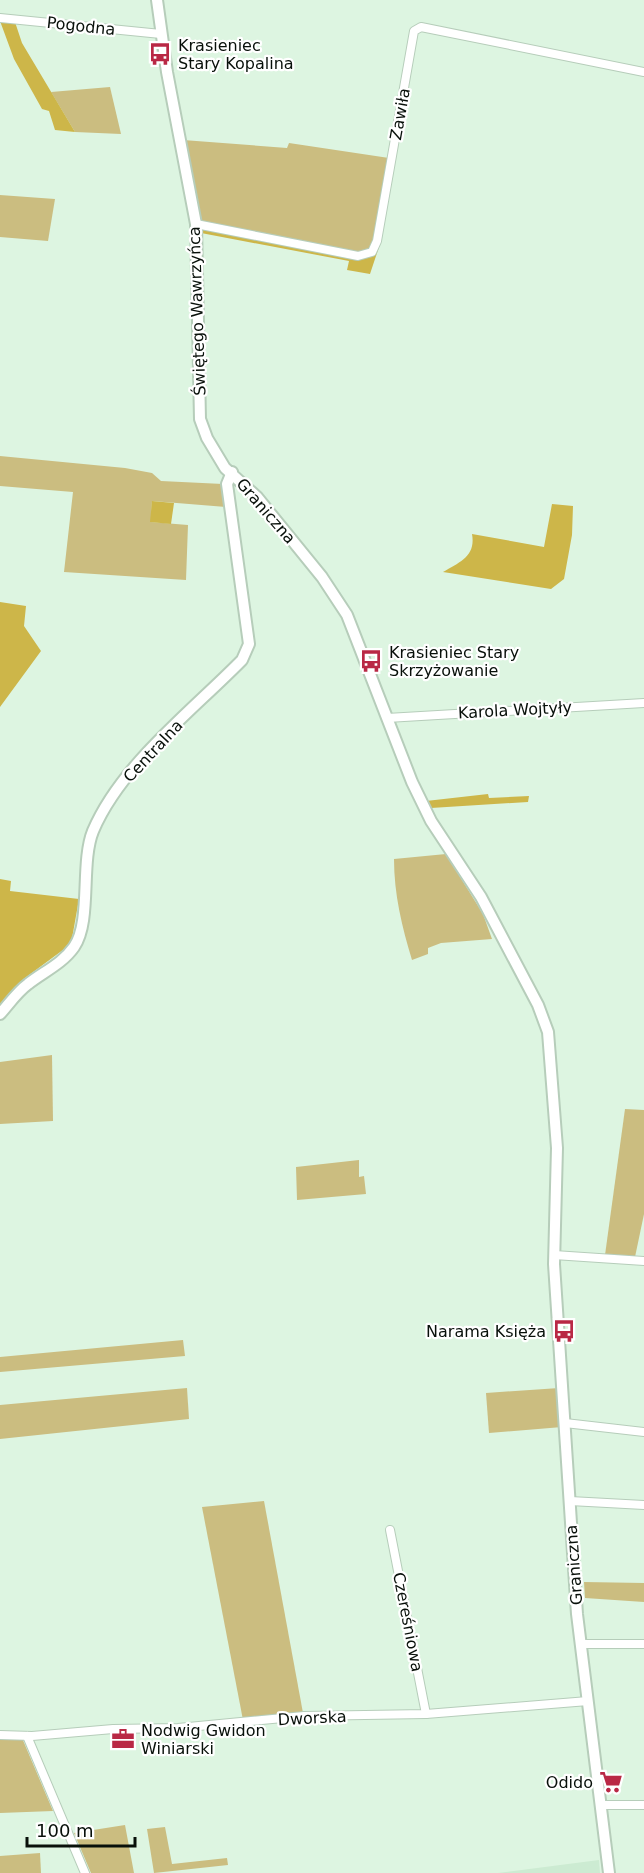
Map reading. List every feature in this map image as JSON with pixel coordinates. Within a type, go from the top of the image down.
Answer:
[{"type":"street","name":"Świętego Wawrzyńca","points":[[157,0],[161,34],[196,224],[200,419],[225,468],[232,472]]},
{"type":"street","name":"Pogodna","points":[[0,18],[161,34]]},
{"type":"street","name":"Zawiła","points":[[196,224],[358,256],[372,252],[379,231],[414,31],[421,27],[644,72]]},
{"type":"street","name":"Graniczna","points":[[232,472],[257,497],[322,577],[347,615],[412,783],[431,821],[482,897],[538,1005],[548,1032],[557,1148],[554,1255],[570,1501],[581,1644],[609,1873]]},
{"type":"street","name":"Centralna","points":[[0,1014],[27,985],[56,966],[75,946],[83,917],[86,860],[93,832],[115,792],[141,760],[242,660],[249,644],[227,484],[232,472]]},
{"type":"street","name":"Karola Wojtyły","points":[[387,718],[644,703]]},
{"type":"street","points":[[554,1255],[644,1262]]},
{"type":"street","points":[[565,1423],[644,1432]]},
{"type":"street","points":[[570,1501],[644,1505]]},
{"type":"street","name":"Czereśniowa","points":[[390,1530],[426,1714]]},
{"type":"street","points":[[581,1644],[644,1644]]},
{"type":"street","name":"Dworska","points":[[0,1735],[27,1736],[113,1729],[178,1728],[304,1716],[426,1714],[588,1701]]},
{"type":"street","points":[[27,1736],[85,1873]]},
{"type":"street","points":[[600,1805],[644,1805]]},
{"type":"shaded area","points":[[0,21],[15,22],[22,43],[75,132],[55,130],[49,111],[42,109],[14,59]]},
{"type":"shaded area","points":[[110,87],[121,134],[75,132],[51,92]]},
{"type":"shaded area","points":[[183,140],[287,148],[289,143],[389,158],[376,242],[370,251],[359,254],[199,222]]},
{"type":"shaded area","points":[[0,195],[55,199],[48,241],[0,237]]},
{"type":"shaded area","points":[[203,227],[370,256],[380,244],[370,274],[347,270],[349,261],[201,233],[200,229]]},
{"type":"shaded area","points":[[0,456],[125,468],[152,473],[161,481],[223,484],[226,507],[152,501],[151,522],[188,525],[186,580],[64,572],[73,492],[0,486]]},
{"type":"shaded area","points":[[152,501],[174,503],[171,524],[150,522]]},
{"type":"shaded area","points":[[552,504],[573,506],[572,535],[564,579],[551,589],[443,572],[469,553],[473,542],[472,534],[544,547]]},
{"type":"shaded area","points":[[0,602],[26,606],[24,626],[41,651],[0,707]]},
{"type":"shaded area","points":[[488,794],[489,798],[529,796],[528,802],[431,808],[426,801]]},
{"type":"shaded area","points":[[446,854],[483,914],[492,939],[441,943],[428,948],[428,954],[412,960],[399,910],[394,859]]},
{"type":"shaded area","points":[[0,879],[11,881],[10,891],[79,899],[71,944],[25,978],[0,1006]]},
{"type":"shaded area","points":[[52,1055],[53,1121],[0,1124],[0,1062]]},
{"type":"shaded area","points":[[625,1109],[644,1110],[644,1214],[635,1257],[605,1255]]},
{"type":"shaded area","points":[[359,1160],[359,1177],[364,1176],[366,1194],[297,1200],[296,1167]]},
{"type":"shaded area","points":[[183,1340],[185,1356],[0,1372],[0,1357]]},
{"type":"shaded area","points":[[187,1388],[189,1419],[0,1439],[0,1405]]},
{"type":"shaded area","points":[[559,1388],[562,1427],[489,1433],[486,1393]]},
{"type":"shaded area","points":[[264,1501],[303,1713],[243,1720],[202,1507]]},
{"type":"shaded area","points":[[584,1582],[644,1583],[644,1602],[585,1598]]},
{"type":"shaded area","points":[[0,1738],[22,1738],[53,1811],[0,1813]]},
{"type":"shaded area","points":[[125,1825],[134,1873],[91,1873],[74,1833]]},
{"type":"shaded area","points":[[165,1827],[172,1864],[227,1858],[228,1865],[154,1873],[147,1829]]},
{"type":"shaded area","points":[[40,1853],[41,1873],[0,1873],[0,1856]]},
{"type":"shaded area","points":[[599,1860],[600,1873],[498,1873]]},
{"type":"place","name":"Krasieniec Stary Kopalina","points":[[160,54]]},
{"type":"place","name":"Krasieniec Stary Skrzyżowanie","points":[[371,661]]},
{"type":"place","name":"Narama Księża","points":[[564,1331]]},
{"type":"place","name":"Nodwig Gwidon Winiarski","points":[[123,1739]]},
{"type":"place","name":"Odido","points":[[611,1782]]}]
